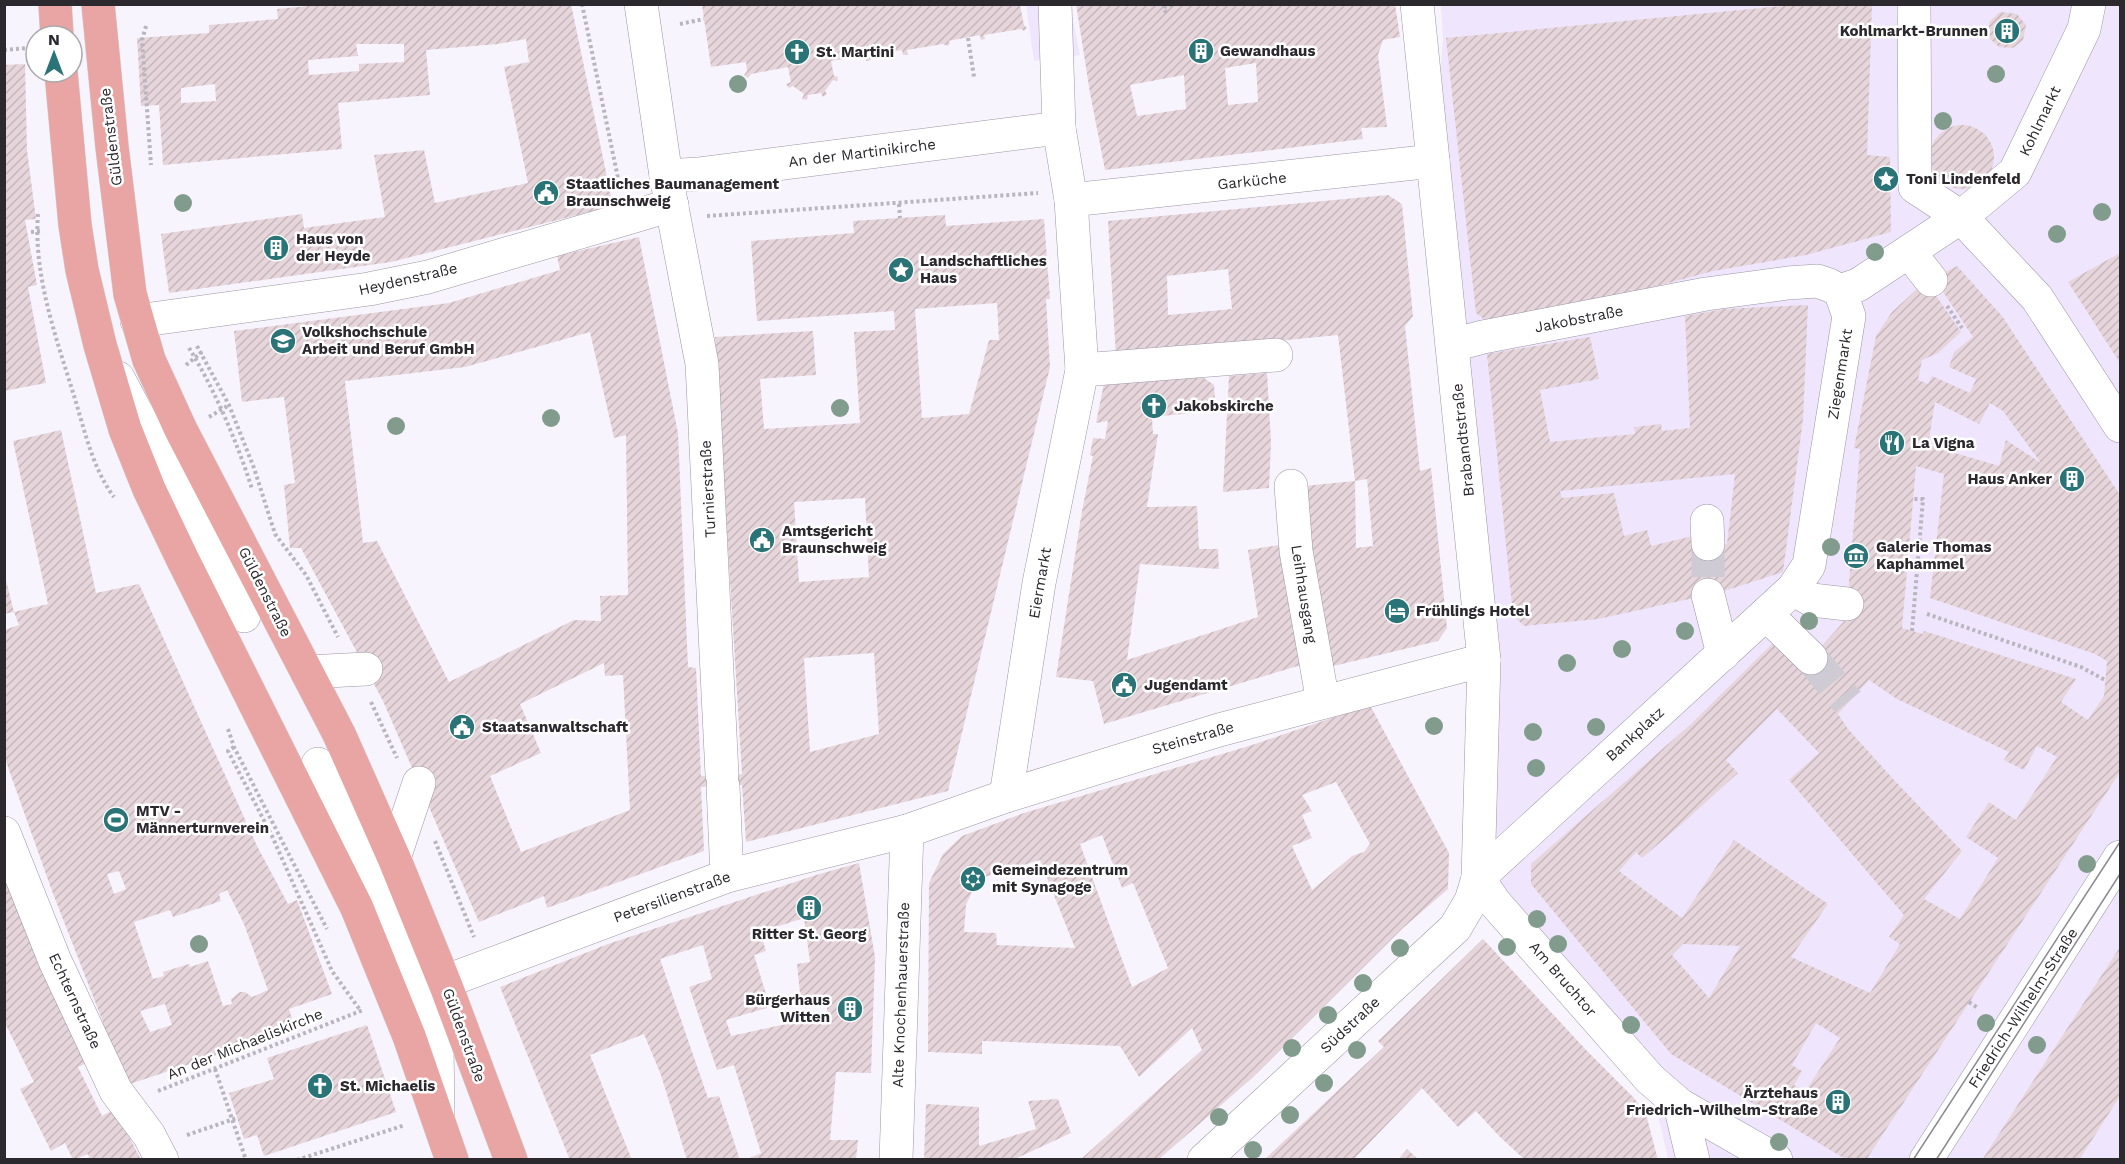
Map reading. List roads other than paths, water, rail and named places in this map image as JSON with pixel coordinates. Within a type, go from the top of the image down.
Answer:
[{"type":"main road","points":[[55,4],[56,24]]},
{"type":"main road","name":"Güldenstraße","points":[[98,4],[126,265],[137,321],[149,360],[181,430],[339,734],[394,858],[444,982],[511,1160]]},
{"type":"main road","points":[[62,84],[75,225],[89,303],[125,429],[136,459],[182,558],[357,908],[409,1036],[423,1123],[452,1160]]},
{"type":"street","points":[[641,4],[678,199]]},
{"type":"street","points":[[1055,4],[1059,196]]},
{"type":"street","name":"Brabandtstraße","points":[[1417,4],[1485,660],[1478,878]]},
{"type":"street","points":[[1914,4],[1915,187],[1961,217],[2037,298],[2121,426]]},
{"type":"street","name":"Kohlmarkt","points":[[1961,217],[2015,172],[2084,29],[2090,4]]},
{"type":"street","name":"An der Martinikirche","points":[[678,199],[698,174],[1059,128]]},
{"type":"street","name":"Garküche","points":[[1059,196],[1433,161]]},
{"type":"street","name":"Eiermarkt","points":[[1006,796],[1039,583],[1082,370],[1059,196]]},
{"type":"street","name":"Heydenstraße","points":[[137,321],[349,292],[428,277],[678,199]]},
{"type":"street","name":"Turnierstraße","points":[[678,199],[702,364],[727,876]]},
{"type":"street","points":[[1849,288],[1961,217]]},
{"type":"street","points":[[1908,252],[1931,280]]},
{"type":"street","name":"Jakobstraße","points":[[1453,345],[1706,294],[1817,281],[1849,288]]},
{"type":"street","name":"Ziegenmarkt","points":[[1793,589],[1809,565],[1847,331],[1849,316],[1846,303],[1849,288]]},
{"type":"street","points":[[100,345],[244,616]]},
{"type":"street","points":[[1082,370],[1276,355]]},
{"type":"street","name":"Leihhausgang","points":[[1291,486],[1296,551],[1323,702]]},
{"type":"street","points":[[1793,589],[1812,600],[1847,604]]},
{"type":"street","name":"Bankplatz","points":[[1478,878],[1793,589]]},
{"type":"street","points":[[1708,595],[1722,654]]},
{"type":"street","points":[[1766,614],[1811,658]]},
{"type":"street","name":"Steinstraße","points":[[907,831],[1006,796],[1150,750],[1485,660]]},
{"type":"street","points":[[307,672],[361,669]]},
{"type":"street","points":[[318,764],[390,914],[437,1046],[423,1123]]},
{"type":"street","points":[[394,858],[417,790]]},
{"type":"street","name":"Petersilienstraße","points":[[444,982],[727,876],[907,831]]},
{"type":"street","name":"Alte Knochenhauerstraße","points":[[896,1160],[907,831]]},
{"type":"street","name":"Echternstraße","points":[[4,833],[55,961],[117,1091],[159,1153]]},
{"type":"street","name":"Friedrich-Wilhelm-Straße","points":[[1926,1160],[2121,857]]},
{"type":"street","name":"Am Bruchtor","points":[[1478,878],[1495,903],[1650,1079],[1680,1105],[1776,1160]]},
{"type":"street","name":"Südstraße","points":[[1204,1160],[1455,928],[1471,901],[1478,878]]},
{"type":"street","points":[[1680,1105],[1692,1160]]},
{"type":"tunnel","points":[[1708,544],[1708,595]]},
{"type":"tunnel","points":[[1811,658],[1848,702]]},
{"type":"tram line","points":[[1913,1160],[2120,842]]},
{"type":"tram line","points":[[1936,1160],[2120,874]]},
{"type":"place","name":"Kohlmarkt-Brunnen","points":[[2007,31]]},
{"type":"place","name":"Gewandhaus","points":[[1201,51]]},
{"type":"place","name":"St. Martini","points":[[797,52]]},
{"type":"place","name":"Toni Lindenfeld","points":[[1886,179]]},
{"type":"place","name":"Staatliches Baumanagement Braunschweig","points":[[546,193]]},
{"type":"place","name":"Haus von der Heyde","points":[[276,248]]},
{"type":"place","name":"Landschaftliches Haus","points":[[901,270]]},
{"type":"place","name":"Volkshochschule Arbeit und Beruf GmbH","points":[[283,341]]},
{"type":"place","name":"Jakobskirche","points":[[1154,406]]},
{"type":"place","name":"La Vigna","points":[[1892,443]]},
{"type":"place","name":"Haus Anker","points":[[2072,479]]},
{"type":"place","name":"Amtsgericht Braunschweig","points":[[762,540]]},
{"type":"place","name":"Galerie Thomas Kaphammel","points":[[1856,556]]},
{"type":"place","name":"Frühlings Hotel","points":[[1397,611]]},
{"type":"place","name":"Jugendamt","points":[[1124,685]]},
{"type":"place","name":"Staatsanwaltschaft","points":[[462,727]]},
{"type":"place","name":"MTV - Männerturnverein","points":[[116,820]]},
{"type":"place","name":"Gemeindezentrum mit Synagoge","points":[[973,879]]},
{"type":"place","name":"Ritter St. Georg","points":[[809,908]]},
{"type":"place","name":"Bürgerhaus Witten","points":[[850,1009]]},
{"type":"place","name":"St. Michaelis","points":[[320,1086]]},
{"type":"place","name":"Ärztehaus Friedrich-Wilhelm-Straße","points":[[1838,1102]]}]
